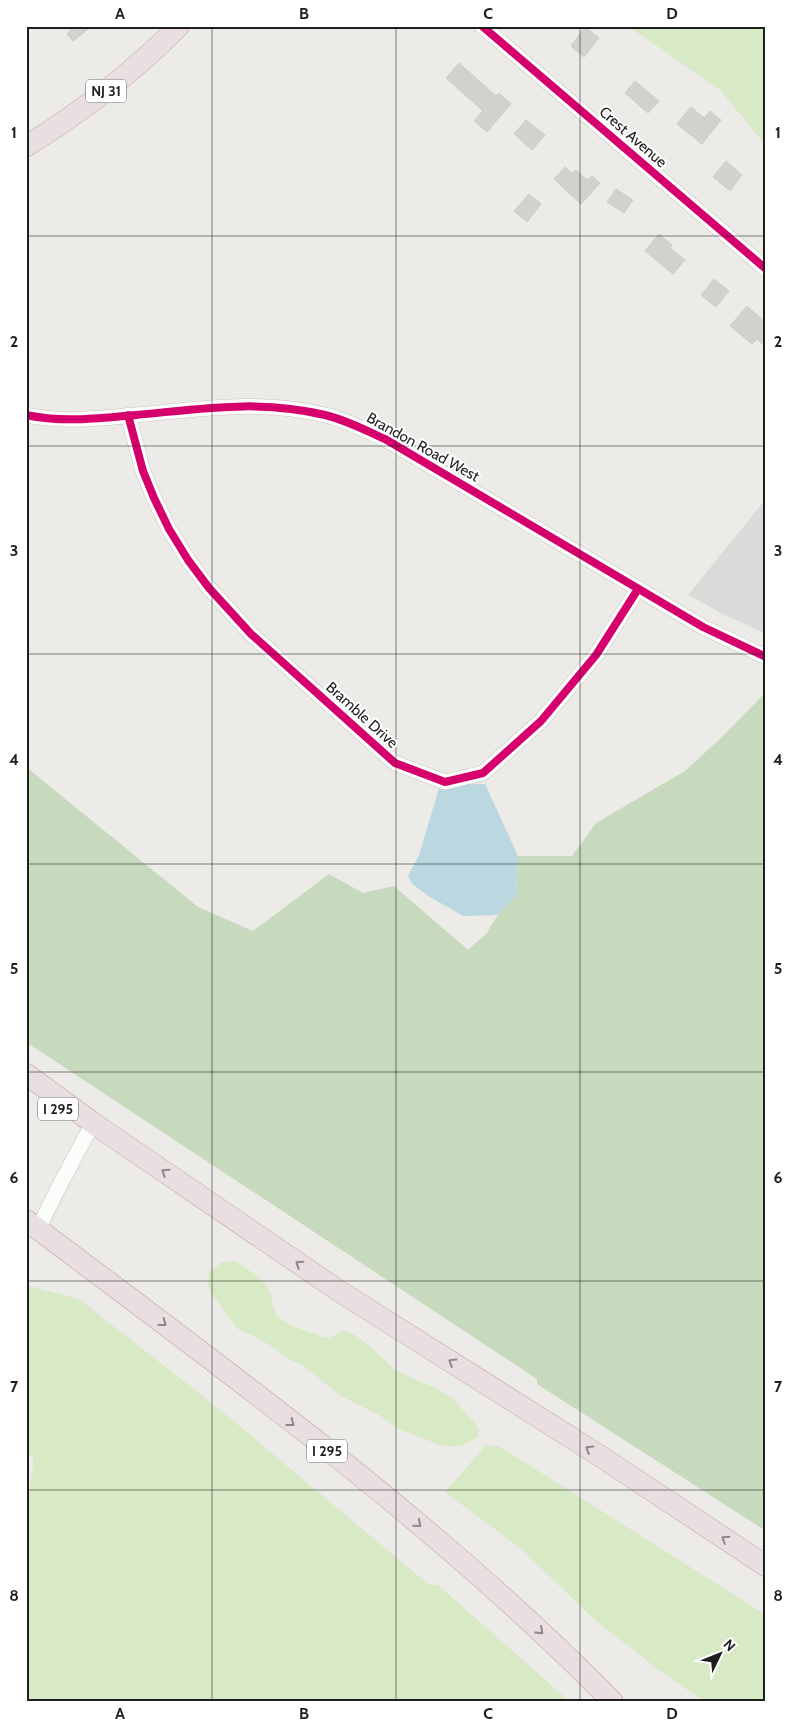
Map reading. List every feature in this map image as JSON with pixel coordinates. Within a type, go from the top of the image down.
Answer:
[{"type":"highway","name":"NJ 31","points":[[26,146],[82,110],[116,83],[179,26]]},
{"type":"highway","points":[[26,1074],[93,1123]]},
{"type":"highway","name":"I 295","points":[[26,1089],[58,1109],[93,1123],[339,1291],[591,1450],[766,1566]]},
{"type":"highway","name":"I 295","points":[[30,1225],[218,1365],[408,1515],[507,1601],[612,1701]]},
{"type":"street","name":"Crest Avenue","points":[[482,26],[766,269]]},
{"type":"street","name":"Brandon Road West","points":[[26,415],[70,420],[98,419],[240,405],[269,405],[326,415],[384,439],[703,627],[766,657]]},
{"type":"street","name":"Bramble Drive","points":[[128,415],[143,471],[154,498],[169,529],[188,560],[214,595],[251,634],[395,763],[445,782],[483,773],[541,721],[596,655],[638,589]]},
{"type":"street","points":[[30,1225],[63,1179],[93,1123]]},
{"type":"shaded area","points":[[766,499],[766,634],[688,595]]},
{"type":"green space","points":[[628,26],[766,26],[766,146],[720,90]]},
{"type":"green space","points":[[766,692],[766,1531],[537,1384],[537,1379],[26,1042],[26,767],[198,907],[253,931],[329,874],[363,893],[394,886],[468,950],[486,934],[498,915],[516,896],[518,856],[572,856],[596,823],[685,771]]},
{"type":"green space","points":[[234,1261],[264,1282],[270,1294],[275,1312],[284,1321],[322,1337],[328,1338],[344,1331],[355,1335],[371,1347],[395,1370],[452,1398],[476,1424],[479,1430],[478,1437],[462,1445],[443,1446],[399,1429],[379,1415],[341,1396],[302,1365],[290,1360],[260,1339],[238,1329],[212,1295],[208,1284],[209,1272],[222,1262]]},
{"type":"green space","points":[[26,1283],[29,1286],[79,1299],[218,1408],[428,1584],[438,1585],[569,1701],[26,1701],[26,1514],[34,1458],[26,1453]]},
{"type":"green space","points":[[486,1445],[499,1446],[766,1615],[766,1701],[704,1701],[656,1668],[594,1619],[520,1548],[445,1492]]},
{"type":"water","points":[[485,784],[518,856],[516,896],[498,915],[463,916],[412,884],[408,876],[419,855],[440,785]]},
{"type":"building","points":[[67,26],[92,26],[73,41],[67,34],[71,31]]},
{"type":"building","points":[[585,27],[599,38],[584,57],[571,46]]},
{"type":"building","points":[[459,63],[496,96],[499,93],[511,104],[487,132],[474,121],[483,111],[446,78]]},
{"type":"building","points":[[635,81],[659,101],[648,113],[625,93]]},
{"type":"building","points":[[691,107],[704,118],[710,111],[721,120],[702,144],[677,124]]},
{"type":"building","points":[[526,120],[545,135],[532,150],[514,134]]},
{"type":"building","points":[[726,161],[742,175],[730,191],[713,177]]},
{"type":"building","points":[[565,167],[572,173],[576,170],[587,180],[592,176],[600,183],[581,204],[554,179]]},
{"type":"building","points":[[616,189],[633,200],[624,213],[607,202]]},
{"type":"building","points":[[529,194],[541,204],[527,222],[514,211]]},
{"type":"building","points":[[659,234],[672,245],[670,248],[685,260],[673,274],[645,251]]},
{"type":"building","points":[[714,279],[729,291],[716,307],[701,295]]},
{"type":"building","points":[[747,306],[766,323],[766,347],[757,339],[752,344],[730,326]]},
{"type":"cycle path","points":[[482,26],[766,269]]},
{"type":"cycle path","points":[[26,415],[54,419],[81,419],[253,406],[277,407],[325,415],[385,439],[703,627],[766,657]]},
{"type":"cycle path","points":[[128,415],[143,471],[154,498],[169,529],[188,560],[209,588],[251,634],[395,763],[445,782],[483,773],[541,721],[596,655],[638,589]]}]
